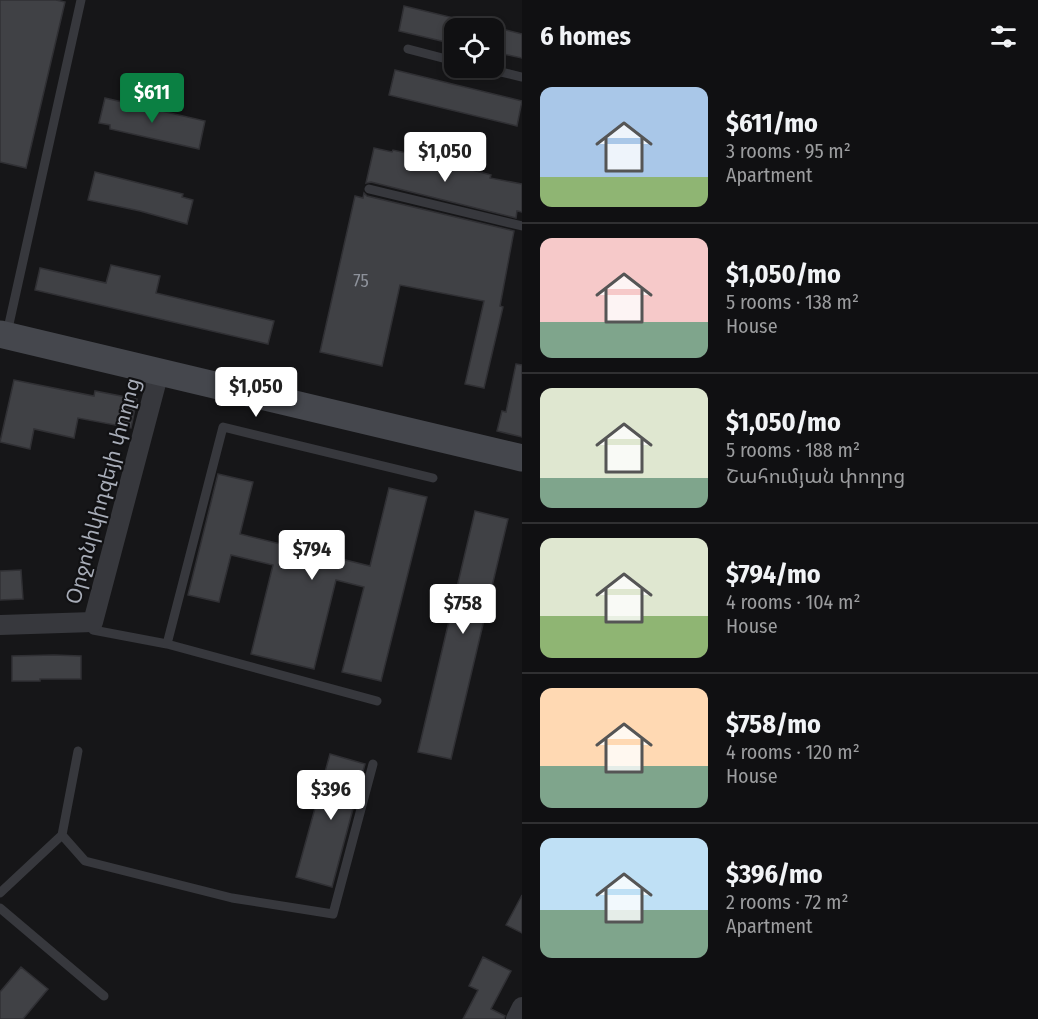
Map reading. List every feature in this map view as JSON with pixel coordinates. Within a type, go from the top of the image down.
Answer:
[{"type":"main road","points":[[3,335],[522,458]]},
{"type":"street","name":"Օրջոնիկիդզեյի փողոց","points":[[93,626],[159,372]]},
{"type":"street","points":[[0,625],[93,626]]},
{"type":"lane","points":[[3,335],[81,0]]},
{"type":"lane","points":[[408,50],[444,58]]},
{"type":"lane","points":[[504,72],[522,76]]},
{"type":"lane","points":[[369,189],[522,226]]},
{"type":"lane","points":[[167,644],[222,427],[433,478]]},
{"type":"lane","points":[[93,626],[376,701]]},
{"type":"lane","points":[[0,893],[62,835],[78,751]]},
{"type":"lane","points":[[62,835],[85,861],[232,898],[333,914],[373,764]]},
{"type":"lane","points":[[0,908],[104,996]]},
{"type":"building","points":[[0,0],[65,2],[26,168],[0,162]]},
{"type":"building","points":[[404,6],[454,18],[444,18],[444,42],[399,31]]},
{"type":"building","points":[[504,30],[522,34],[522,58],[504,54]]},
{"type":"building","points":[[395,70],[522,101],[517,126],[389,95]]},
{"type":"building","points":[[105,98],[205,121],[199,149],[110,129],[110,125],[99,123]]},
{"type":"building","points":[[374,148],[429,158],[428,163],[454,169],[454,166],[472,170],[491,175],[490,178],[522,184],[522,212],[517,211],[516,218],[371,182],[366,183]]},
{"type":"building","points":[[95,172],[183,194],[182,197],[193,200],[187,224],[88,200]]},
{"type":"building","points":[[364,193],[367,196],[514,231],[500,306],[503,307],[484,388],[465,384],[484,301],[400,285],[382,366],[320,352],[355,196],[363,198]]},
{"type":"building","points":[[111,265],[160,276],[156,293],[274,321],[268,344],[35,290],[40,268],[106,283]]},
{"type":"building","points":[[516,364],[522,365],[522,437],[497,431],[502,411],[506,412]]},
{"type":"building","points":[[14,380],[94,396],[95,391],[137,399],[131,428],[78,418],[74,438],[34,429],[30,449],[0,442]]},
{"type":"building","points":[[218,474],[253,482],[240,534],[370,566],[389,488],[427,497],[381,681],[342,672],[364,587],[336,580],[314,669],[251,654],[273,565],[231,555],[219,602],[188,595]]},
{"type":"building","points":[[475,511],[508,519],[451,759],[418,752]]},
{"type":"building","points":[[21,570],[23,599],[0,600],[0,571]]},
{"type":"building","points":[[12,656],[81,656],[81,679],[12,681]]},
{"type":"building","points":[[330,754],[365,764],[332,887],[296,877]]},
{"type":"building","points":[[522,895],[522,933],[506,925]]},
{"type":"building","points":[[483,957],[511,971],[491,1009],[505,1016],[504,1019],[463,1019],[478,990],[469,986]]},
{"type":"building","points":[[21,967],[48,989],[23,1019],[0,1019],[0,992]]}]
